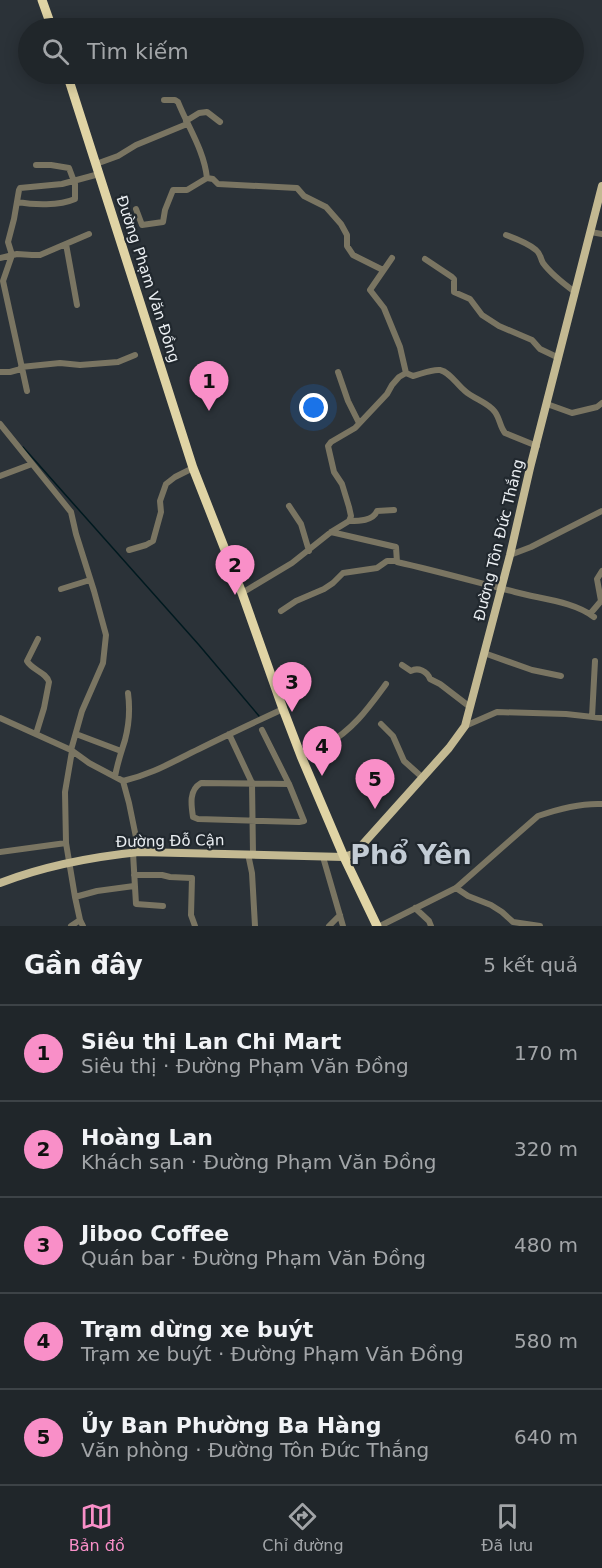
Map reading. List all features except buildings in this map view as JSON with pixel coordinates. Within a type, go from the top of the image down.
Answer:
[{"type":"highway","points":[[42,0],[48,18]]},
{"type":"highway","name":"Đường Phạm Văn Đồng","points":[[70,84],[193,468],[242,593],[301,756],[344,857],[378,926]]},
{"type":"main road","name":"Đường Tôn Đức Thắng","points":[[344,857],[358,850],[449,748],[465,726],[602,186]]},
{"type":"main road","name":"Đường Đỗ Cận","points":[[0,884],[69,863],[136,852],[344,857]]},
{"type":"street","points":[[164,100],[176,101],[198,145],[206,166],[207,178]]},
{"type":"street","points":[[96,164],[118,156],[200,113],[207,112],[220,123]]},
{"type":"street","points":[[17,202],[45,204],[74,200],[75,184],[69,168],[36,165]]},
{"type":"street","points":[[27,390],[3,281],[12,255],[8,242],[20,188],[62,184],[99,174]]},
{"type":"street","points":[[136,209],[142,225],[163,222],[173,190],[187,190],[207,178],[221,185],[297,188],[304,196],[331,212],[347,235],[347,246],[353,255],[383,270]]},
{"type":"street","points":[[591,232],[602,234]]},
{"type":"street","points":[[0,258],[21,254],[36,255],[89,234]]},
{"type":"street","points":[[506,235],[536,250],[542,262],[575,292]]},
{"type":"street","points":[[66,244],[77,305]]},
{"type":"street","points":[[392,258],[370,290],[384,308],[400,347],[406,373]]},
{"type":"street","points":[[426,259],[454,279],[454,292],[470,299],[482,315],[503,328],[532,340],[540,349],[559,358]]},
{"type":"street","points":[[0,372],[60,363],[80,365],[118,362],[135,355]]},
{"type":"street","points":[[406,373],[413,376],[436,370],[446,372],[465,392],[495,412],[505,433],[537,446]]},
{"type":"street","points":[[338,372],[359,423]]},
{"type":"street","points":[[349,521],[351,516],[349,507],[342,484],[334,472],[328,446],[356,428],[399,377],[406,373]]},
{"type":"street","points":[[547,404],[572,413],[602,403]]},
{"type":"street","points":[[0,424],[71,512],[106,635],[105,657],[82,711],[65,792],[66,843],[81,923],[71,926]]},
{"type":"street","points":[[0,476],[32,464]]},
{"type":"street","points":[[129,549],[153,541],[161,512],[160,501],[166,484],[193,468]]},
{"type":"street","points":[[289,506],[301,524],[309,551]]},
{"type":"street","points":[[242,593],[309,551],[331,532],[349,521],[361,521],[373,517],[377,511],[394,510]]},
{"type":"street","points":[[510,555],[531,547],[602,511]]},
{"type":"street","points":[[331,532],[396,547],[396,561]]},
{"type":"street","points":[[281,611],[296,601],[324,589],[347,571],[377,568],[387,561],[396,561],[563,604],[592,616],[601,601],[597,579],[602,571]]},
{"type":"street","points":[[61,589],[90,580]]},
{"type":"street","points":[[36,734],[44,708],[48,682],[46,676],[27,661],[38,639]]},
{"type":"street","points":[[484,653],[532,670],[561,676]]},
{"type":"street","points":[[592,717],[595,662]]},
{"type":"street","points":[[402,665],[411,671],[422,670],[430,679],[470,707]]},
{"type":"street","points":[[327,744],[357,722],[386,684]]},
{"type":"street","points":[[593,686],[602,687]]},
{"type":"street","points":[[115,777],[117,761],[125,739],[128,693]]},
{"type":"street","points":[[0,718],[72,751],[123,781],[163,768],[283,709]]},
{"type":"street","points":[[465,726],[497,712],[566,714],[602,718]]},
{"type":"street","points":[[381,724],[393,736],[404,761],[423,778]]},
{"type":"street","points":[[262,730],[289,783],[304,821],[198,819],[193,817],[192,792],[204,782],[289,783]]},
{"type":"street","points":[[76,734],[121,751]]},
{"type":"street","points":[[229,734],[252,783],[254,820],[251,854],[255,926]]},
{"type":"street","points":[[301,756],[313,751]]},
{"type":"street","points":[[123,781],[136,852],[134,876],[136,904],[162,906]]},
{"type":"street","points":[[378,926],[456,888],[538,816],[586,804],[602,804]]},
{"type":"street","points":[[0,852],[66,843]]},
{"type":"street","points":[[323,857],[343,926]]},
{"type":"street","points":[[134,876],[162,875],[170,878],[192,878],[191,915],[195,926]]},
{"type":"street","points":[[75,897],[97,891],[134,886]]},
{"type":"street","points":[[456,888],[502,912],[513,922],[540,926]]},
{"type":"street","points":[[415,908],[429,921],[431,926]]},
{"type":"street","points":[[329,926],[340,915]]},
{"type":"waterway","points":[[23,447],[259,716]]},
{"type":"tunnel","points":[[313,751],[327,744]]},
{"type":"place","name":"Siêu thị Lan Chi Mart","points":[[209,411]]},
{"type":"place","name":"Hoàng Lan","points":[[235,595]]},
{"type":"place","name":"Jiboo Coffee","points":[[292,712]]},
{"type":"place","name":"Trạm dừng xe buýt","points":[[322,776]]},
{"type":"place","name":"Ủy Ban Phường Ba Hàng","points":[[375,809]]},
{"type":"district","name":"Phổ Yên","points":[[411,855]]}]
